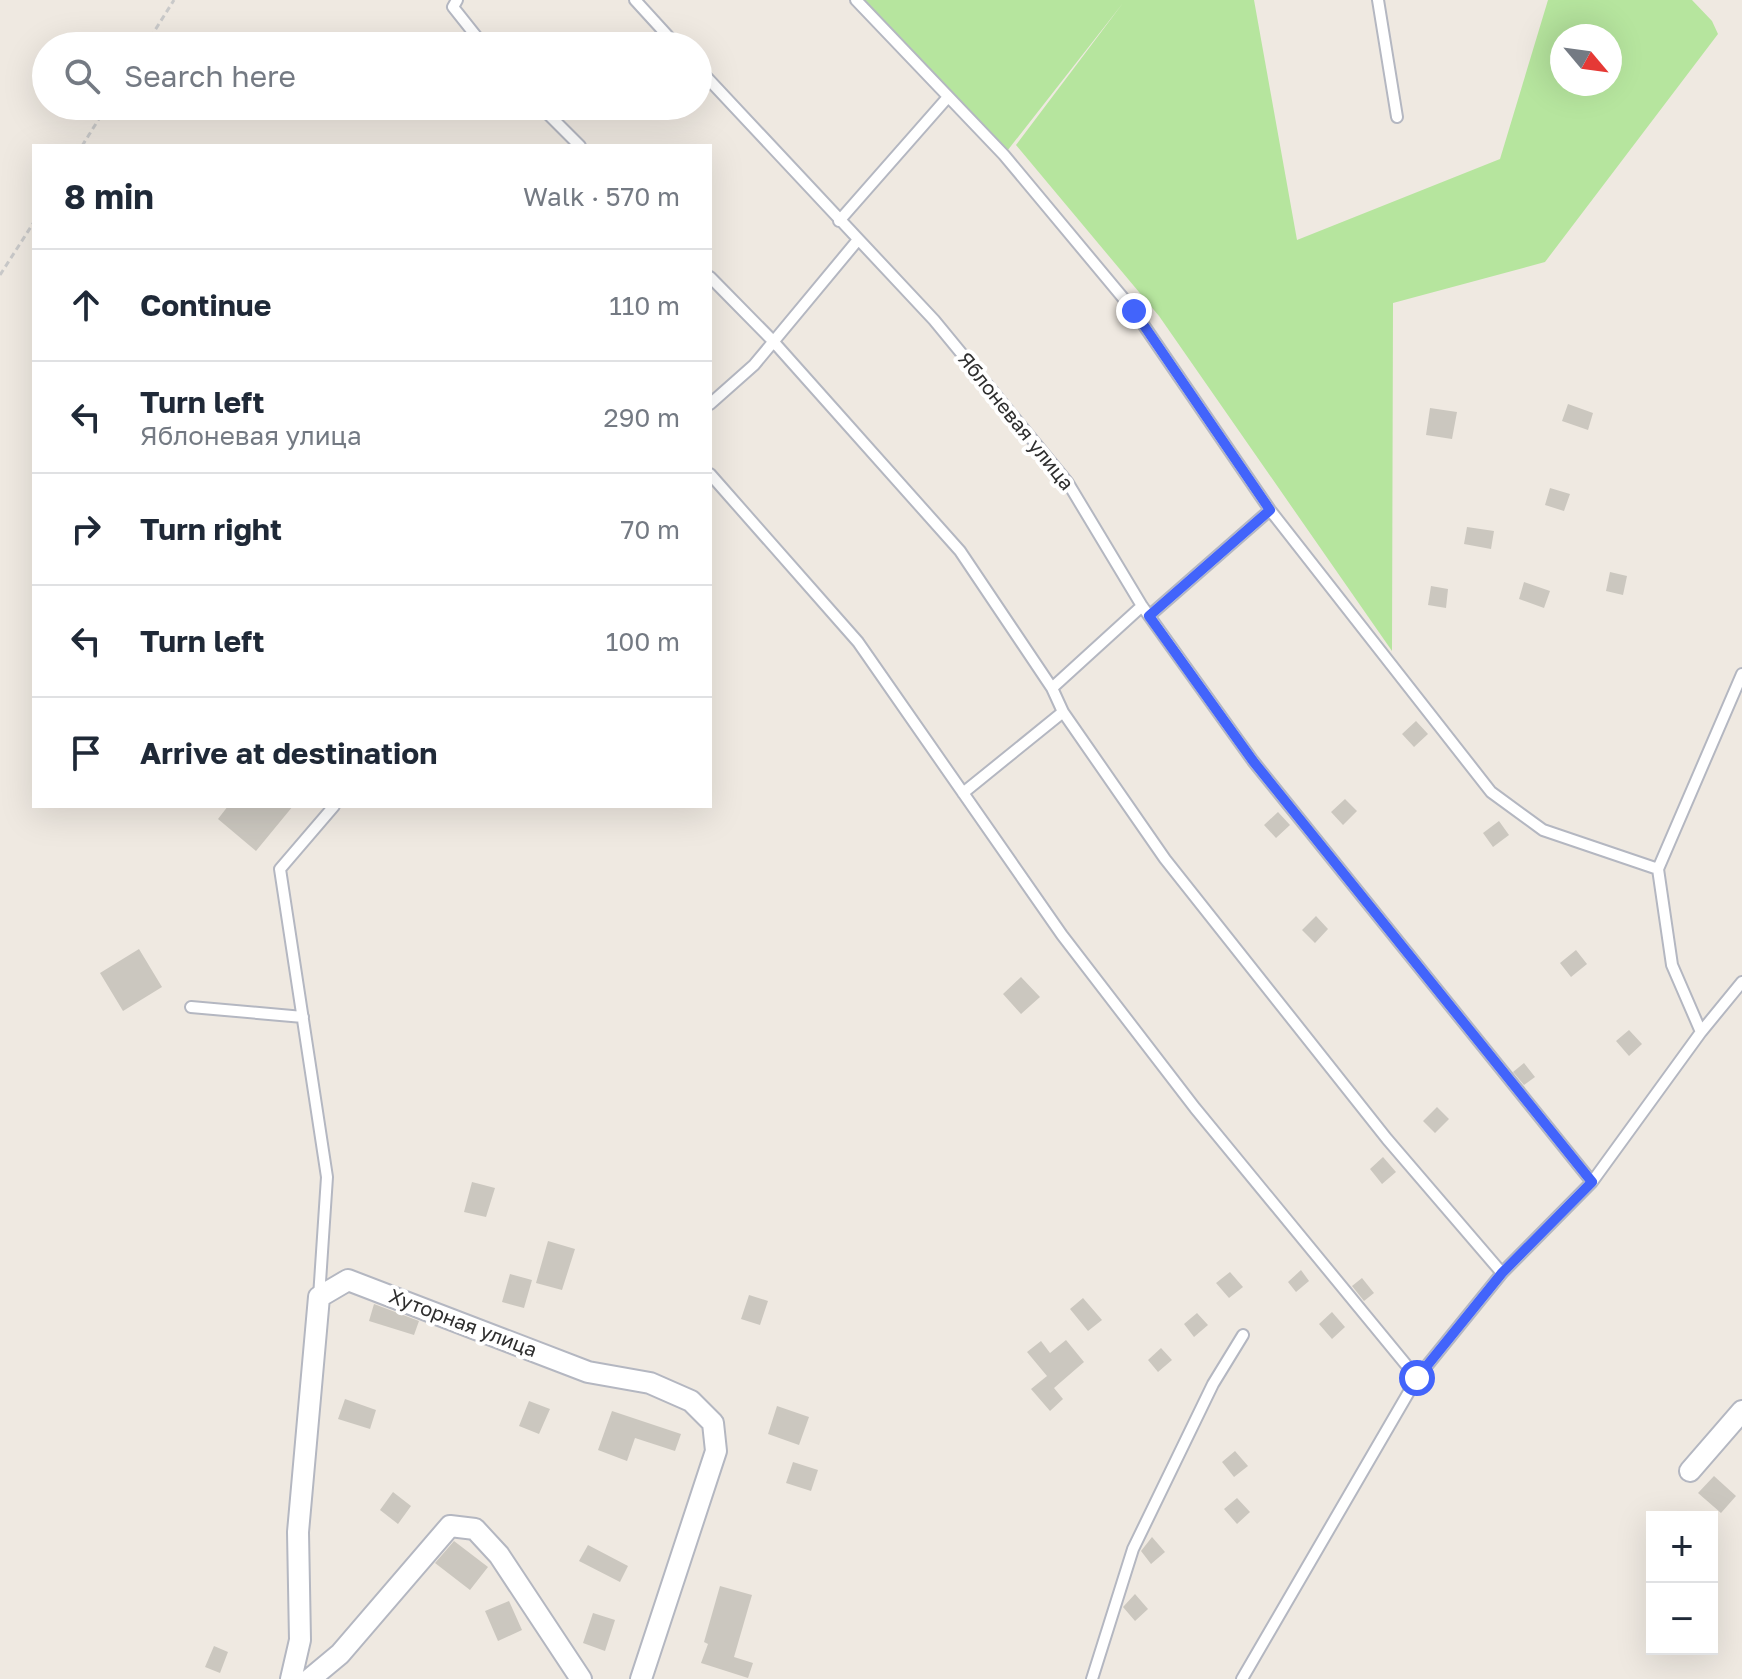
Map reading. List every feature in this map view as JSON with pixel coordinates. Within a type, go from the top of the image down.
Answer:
[{"type":"street","name":"Хуторная улица","points":[[319,1297],[348,1280],[588,1372],[650,1383],[691,1401],[713,1423],[716,1451],[641,1679]]},
{"type":"street","points":[[291,1679],[300,1640],[298,1532],[319,1297]]},
{"type":"street","points":[[1690,1471],[1742,1411]]},
{"type":"street","points":[[310,1679],[340,1654],[450,1526],[475,1529],[499,1555],[581,1679]]},
{"type":"lane","points":[[457,0],[453,7],[473,32]]},
{"type":"lane","points":[[635,0],[664,32]]},
{"type":"lane","points":[[856,0],[1004,155],[1134,311],[1270,510],[1491,792],[1543,830],[1658,869]]},
{"type":"lane","points":[[1378,0],[1397,117]]},
{"type":"lane","name":"Яблоневая улица","points":[[712,83],[934,320],[1068,483],[1142,606],[1262,772],[1592,1182]]},
{"type":"lane","points":[[839,221],[948,97]]},
{"type":"lane","points":[[554,120],[578,144]]},
{"type":"lane","points":[[712,402],[754,365],[857,241]]},
{"type":"lane","points":[[712,279],[772,340],[960,551],[1052,688],[1063,712],[1165,859],[1387,1139],[1502,1273]]},
{"type":"lane","points":[[712,476],[858,642],[1062,935],[1195,1108],[1417,1378]]},
{"type":"lane","points":[[1149,616],[1270,510]]},
{"type":"lane","points":[[1052,688],[1142,606]]},
{"type":"lane","points":[[1701,1032],[1672,965],[1658,869],[1742,674]]},
{"type":"lane","points":[[963,793],[1063,712]]},
{"type":"lane","points":[[319,1297],[327,1177],[280,869],[332,808]]},
{"type":"lane","points":[[1242,1679],[1417,1378],[1502,1273],[1592,1182],[1701,1032],[1742,982]]},
{"type":"lane","points":[[191,1007],[303,1017]]},
{"type":"lane","points":[[1092,1679],[1133,1549],[1213,1384],[1243,1335]]},
{"type":"path","points":[[154,32],[174,0]]},
{"type":"path","points":[[83,144],[98,120]]},
{"type":"path","points":[[0,275],[32,225]]},
{"type":"green space","points":[[856,0],[1254,0],[1297,240],[1500,159],[1548,0],[1692,0],[1712,21],[1718,34],[1545,262],[1393,303],[1392,651],[1159,316],[1016,145],[1123,3],[1004,155]]},
{"type":"building","points":[[1568,404],[1593,413],[1588,430],[1562,421]]},
{"type":"building","points":[[1430,408],[1457,412],[1452,439],[1426,435]]},
{"type":"building","points":[[1550,488],[1570,494],[1564,511],[1545,505]]},
{"type":"building","points":[[1467,527],[1494,531],[1491,549],[1464,544]]},
{"type":"building","points":[[1610,572],[1627,576],[1623,595],[1606,591]]},
{"type":"building","points":[[1524,582],[1550,591],[1544,608],[1519,599]]},
{"type":"building","points":[[1431,586],[1448,589],[1446,608],[1428,605]]},
{"type":"building","points":[[1416,721],[1428,734],[1414,747],[1402,734]]},
{"type":"building","points":[[1345,799],[1357,811],[1343,825],[1331,812]]},
{"type":"building","points":[[226,808],[291,808],[256,851],[218,819]]},
{"type":"building","points":[[1278,812],[1290,825],[1276,838],[1264,825]]},
{"type":"building","points":[[1499,821],[1509,835],[1493,847],[1483,833]]},
{"type":"building","points":[[1316,916],[1328,929],[1315,943],[1302,930]]},
{"type":"building","points":[[139,949],[162,987],[123,1011],[100,973]]},
{"type":"building","points":[[1576,950],[1587,964],[1571,977],[1560,963]]},
{"type":"building","points":[[1021,977],[1040,997],[1021,1014],[1003,994]]},
{"type":"building","points":[[1629,1030],[1642,1044],[1629,1056],[1616,1041]]},
{"type":"building","points":[[1524,1063],[1535,1077],[1524,1085],[1513,1072]]},
{"type":"building","points":[[1437,1107],[1449,1119],[1435,1133],[1423,1121]]},
{"type":"building","points":[[1383,1157],[1396,1172],[1382,1184],[1370,1169]]},
{"type":"building","points":[[472,1182],[495,1188],[486,1217],[464,1212]]},
{"type":"building","points":[[548,1241],[575,1249],[562,1290],[536,1283]]},
{"type":"building","points":[[1301,1270],[1309,1281],[1296,1292],[1288,1282]]},
{"type":"building","points":[[1230,1272],[1243,1287],[1229,1298],[1216,1283]]},
{"type":"building","points":[[510,1274],[532,1280],[524,1308],[502,1302]]},
{"type":"building","points":[[1362,1278],[1374,1293],[1364,1301],[1352,1286]]},
{"type":"building","points":[[749,1295],[768,1301],[760,1325],[741,1319]]},
{"type":"building","points":[[1083,1298],[1102,1320],[1088,1331],[1070,1309]]},
{"type":"building","points":[[374,1304],[419,1321],[414,1335],[369,1321]]},
{"type":"building","points":[[1332,1312],[1345,1327],[1332,1339],[1319,1324]]},
{"type":"building","points":[[1197,1313],[1208,1325],[1194,1337],[1184,1324]]},
{"type":"building","points":[[1066,1340],[1084,1362],[1054,1388],[1063,1399],[1050,1411],[1031,1389],[1047,1376],[1027,1352],[1041,1341],[1050,1353]]},
{"type":"building","points":[[1161,1348],[1172,1360],[1158,1372],[1148,1360]]},
{"type":"building","points":[[345,1399],[376,1410],[370,1429],[338,1419]]},
{"type":"building","points":[[529,1401],[550,1409],[539,1434],[519,1426]]},
{"type":"building","points":[[777,1406],[809,1417],[799,1445],[768,1434]]},
{"type":"building","points":[[612,1411],[681,1434],[675,1451],[635,1438],[627,1461],[598,1450]]},
{"type":"building","points":[[1235,1451],[1248,1466],[1234,1477],[1222,1462]]},
{"type":"building","points":[[793,1462],[818,1470],[811,1491],[786,1483]]},
{"type":"building","points":[[1714,1476],[1736,1496],[1721,1513],[1698,1493]]},
{"type":"building","points":[[393,1492],[411,1506],[398,1524],[380,1510]]},
{"type":"building","points":[[1237,1498],[1250,1512],[1237,1524],[1224,1509]]},
{"type":"building","points":[[1152,1537],[1165,1552],[1151,1564],[1141,1551]]},
{"type":"building","points":[[454,1541],[488,1567],[470,1590],[435,1563]]},
{"type":"building","points":[[588,1545],[628,1566],[620,1582],[579,1561]]},
{"type":"building","points":[[720,1586],[752,1595],[734,1657],[753,1663],[748,1678],[701,1663]]},
{"type":"building","points":[[1135,1594],[1148,1609],[1135,1621],[1123,1607]]},
{"type":"building","points":[[509,1601],[522,1630],[498,1641],[485,1611]]},
{"type":"building","points":[[593,1613],[615,1620],[605,1651],[583,1643]]},
{"type":"building","points":[[214,1646],[228,1652],[220,1673],[205,1667]]},
{"type":"route","points":[[1134,311],[1270,510],[1149,616],[1253,761],[1592,1182],[1502,1273],[1417,1378]]}]
